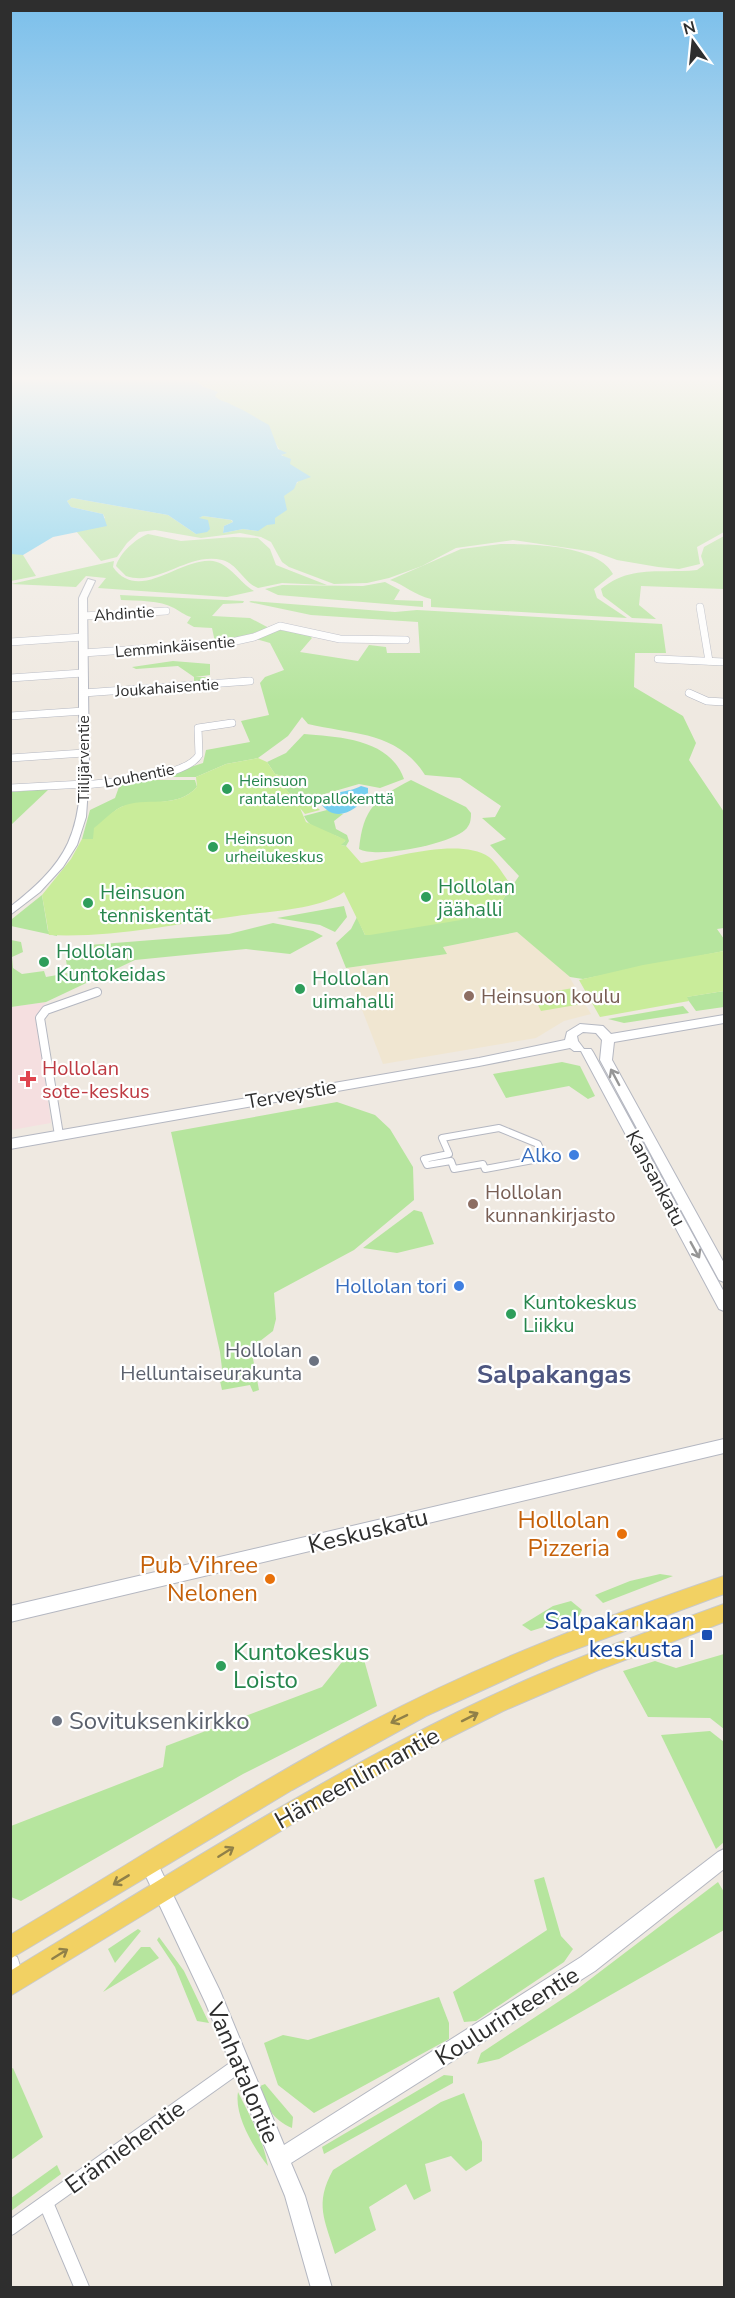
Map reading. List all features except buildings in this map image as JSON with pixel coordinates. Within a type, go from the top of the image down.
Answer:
[{"type":"main road","points":[[607,1043],[599,1029],[585,1027],[573,1032],[572,1043],[587,1052],[607,1043],[724,1019]]},
{"type":"main road","name":"Terveystie","points":[[10,1144],[479,1062],[572,1043]]},
{"type":"main road","name":"Kansankatu","points":[[607,1043],[606,1060],[724,1276]]},
{"type":"main road","name":"Kansankatu","points":[[587,1052],[724,1305]]},
{"type":"main road","name":"Keskuskatu","points":[[10,1614],[724,1446]]},
{"type":"main road","name":"Hämeenlinnantie","points":[[10,1948],[358,1741],[482,1679],[577,1638],[724,1585]]},
{"type":"main road","name":"Hämeenlinnantie","points":[[12,1977],[162,1892],[295,1810],[394,1755],[486,1709],[591,1663],[724,1613]]},
{"type":"street","name":"Tiilijärventie","points":[[10,912],[43,885],[73,844],[81,820],[84,784],[84,592],[91,581]]},
{"type":"street","points":[[700,607],[709,662]]},
{"type":"street","name":"Ahdintie","points":[[83,616],[166,611]]},
{"type":"street","name":"Lemminkäisentie","points":[[83,652],[227,643],[254,637],[280,626],[340,639],[406,640]]},
{"type":"street","points":[[10,642],[83,637]]},
{"type":"street","points":[[658,659],[724,662]]},
{"type":"street","points":[[10,678],[83,673]]},
{"type":"street","name":"Joukahaisentie","points":[[83,693],[250,681]]},
{"type":"street","points":[[689,693],[707,701],[724,702]]},
{"type":"street","points":[[10,716],[84,711]]},
{"type":"street","name":"Louhentie","points":[[84,784],[142,777],[188,765],[196,761],[199,755],[198,728],[232,723]]},
{"type":"street","points":[[10,758],[84,753]]},
{"type":"street","points":[[10,788],[84,784]]},
{"type":"street","points":[[58,1135],[40,1018],[46,1010],[97,992]]},
{"type":"street","points":[[499,1128],[538,1144],[544,1158],[485,1169],[483,1164],[454,1169],[451,1161],[427,1166],[424,1159],[449,1154],[442,1138],[499,1128]]},
{"type":"street","name":"Koulurinteentie","points":[[279,2159],[588,1964],[724,1858]]},
{"type":"street","name":"Vanhatalontie","points":[[149,1864],[213,1998],[279,2159],[309,2240],[321,2288]]},
{"type":"street","name":"Erämiehentie","points":[[10,2228],[239,2065]]},
{"type":"street","points":[[46,2203],[82,2288]]},
{"type":"shaded area","name":"Heinsuon koulu","points":[[517,932],[567,973],[591,1014],[564,1021],[536,1038],[383,1064],[346,968],[446,954],[443,947]]},
{"type":"shaded area","name":"Hollolan sote-keskus","points":[[46,1002],[37,1018],[51,1123],[11,1130],[11,1007]]},
{"type":"green space","points":[[293,486],[724,486],[724,532],[697,547],[700,564],[679,569],[617,560],[595,552],[513,540],[456,548],[422,566],[389,578],[367,583],[334,584],[289,567],[282,562],[271,542],[261,537],[240,533],[201,538],[155,530],[139,532],[117,557],[101,561],[76,531],[105,518],[103,514],[71,507],[67,501],[72,498],[168,515],[196,534],[198,518],[203,516],[231,520],[233,522],[224,526],[223,533],[243,529],[257,531],[283,496]]},
{"type":"green space","points":[[148,534],[181,541],[234,537],[258,538],[270,549],[276,565],[327,585],[282,583],[258,588],[248,582],[228,562],[209,559],[185,564],[150,577],[126,576],[116,566],[118,561],[129,547]]},
{"type":"green space","points":[[724,536],[724,589],[641,586],[639,605],[656,619],[632,618],[603,596],[601,589],[624,576],[647,572],[697,570],[704,565],[701,556],[704,547]]},
{"type":"green space","points":[[501,544],[563,548],[593,557],[605,564],[613,574],[594,589],[597,598],[627,618],[431,607],[431,599],[390,580],[461,549]]},
{"type":"green space","points":[[11,554],[23,555],[36,576],[11,581]]},
{"type":"green space","points":[[114,561],[113,567],[123,577],[135,581],[160,576],[187,565],[213,561],[229,569],[254,591],[227,597],[98,588],[106,578],[86,576],[76,587],[11,584]]},
{"type":"green space","points":[[385,582],[400,590],[394,600],[423,601],[423,607],[278,595],[265,589],[282,585],[363,586]]},
{"type":"green space","points":[[120,595],[244,601],[243,603],[223,604],[212,616],[250,618],[269,628],[255,635],[215,642],[212,628],[194,627],[187,623],[191,617],[168,605],[121,600]]},
{"type":"green space","points":[[249,602],[395,612],[417,610],[662,624],[666,653],[635,653],[634,687],[683,716],[696,743],[689,760],[724,812],[724,928],[717,929],[724,939],[724,951],[583,979],[570,977],[517,932],[443,947],[447,954],[346,968],[336,943],[351,929],[357,917],[365,935],[497,908],[519,876],[490,845],[506,839],[482,818],[495,817],[501,806],[460,778],[425,775],[414,761],[388,742],[358,733],[308,724],[302,717],[288,736],[258,758],[226,764],[196,777],[160,777],[203,763],[206,750],[250,742],[241,721],[269,715],[260,683],[265,677],[284,670],[270,643],[256,639],[280,630],[309,635],[312,638],[300,652],[358,661],[369,645],[386,647],[387,653],[420,653],[418,622],[311,615]]},
{"type":"green space","points":[[173,661],[210,664],[210,675],[195,677],[209,677],[210,681],[194,682],[194,677],[178,666],[136,669],[132,667]]},
{"type":"green space","points":[[304,734],[348,739],[376,748],[388,756],[404,779],[380,788],[359,784],[297,802],[281,784],[286,777],[275,774],[267,762],[286,753]]},
{"type":"green space","name":"Heinsuon urheilukeskus","points":[[258,758],[267,762],[275,774],[286,777],[282,784],[297,803],[311,802],[320,810],[305,814],[300,808],[306,822],[346,840],[341,845],[346,846],[361,863],[444,849],[476,851],[489,857],[512,886],[497,908],[461,920],[370,935],[365,935],[344,892],[321,903],[293,909],[143,930],[49,935],[42,895],[71,859],[82,839],[93,839],[94,828],[118,809],[140,802],[179,799],[197,787],[196,777],[226,764]]},
{"type":"green space","points":[[146,780],[195,780],[197,787],[189,794],[171,801],[121,807],[109,817],[93,839],[82,839],[90,810],[115,798],[120,784]]},
{"type":"green space","points":[[411,780],[466,807],[471,813],[467,828],[445,840],[413,849],[368,852],[359,849],[364,823],[373,806],[380,799]]},
{"type":"green space","points":[[49,789],[11,825],[11,792]]},
{"type":"green space","points":[[327,810],[343,814],[334,821],[336,829],[347,835],[349,841],[346,846],[340,845],[345,841],[312,825],[304,816]]},
{"type":"green space","points":[[42,895],[48,931],[57,933],[57,936],[11,926],[12,919]]},
{"type":"green space","points":[[344,906],[347,917],[335,932],[320,925],[277,918]]},
{"type":"green space","points":[[273,923],[313,931],[323,936],[290,954],[246,949],[135,960],[46,1002],[11,1007],[11,940],[21,942],[23,952],[12,957],[13,968],[22,974],[44,971],[46,977],[68,973],[66,960],[89,945],[229,934]]},
{"type":"green space","points":[[724,951],[724,991],[687,997],[689,1001],[600,1017],[579,980],[643,965]]},
{"type":"green space","points":[[573,988],[582,1004],[541,1011],[533,995]]},
{"type":"green space","points":[[724,991],[724,1007],[696,1011],[686,997]]},
{"type":"green space","points":[[683,1006],[689,1013],[624,1023],[608,1019]]},
{"type":"green space","points":[[562,1062],[580,1066],[595,1096],[588,1099],[569,1086],[506,1098],[493,1074]]},
{"type":"green space","points":[[337,1102],[375,1115],[390,1129],[413,1167],[414,1200],[354,1250],[274,1293],[276,1319],[273,1331],[251,1348],[259,1390],[253,1392],[250,1385],[222,1390],[220,1381],[241,1378],[248,1381],[255,1376],[223,1377],[220,1352],[171,1132]]},
{"type":"green space","points":[[414,1210],[422,1212],[434,1244],[397,1253],[363,1248]]},
{"type":"green space","points":[[660,1574],[673,1576],[603,1603],[595,1595],[630,1581]]},
{"type":"green space","points":[[571,1601],[582,1610],[579,1616],[531,1631],[522,1625],[553,1606]]},
{"type":"green space","points":[[361,1649],[377,1706],[243,1774],[21,1901],[11,1897],[11,1826],[163,1767],[166,1746],[322,1687],[350,1652]]},
{"type":"green space","points":[[724,1654],[724,1729],[710,1718],[648,1717],[623,1671],[655,1661],[676,1668]]},
{"type":"green space","points":[[710,1731],[724,1742],[724,1842],[716,1849],[661,1735]]},
{"type":"green space","points":[[544,1877],[561,1936],[573,1949],[564,1962],[476,2021],[464,2022],[453,1992],[547,1930],[534,1880]]},
{"type":"green space","points":[[718,1882],[724,1892],[724,1930],[499,2059],[477,2064],[481,2053],[576,1990]]},
{"type":"green space","points":[[138,1929],[141,1931],[115,1963],[108,1949]]},
{"type":"green space","points":[[159,1937],[184,1971],[209,2023],[197,2021],[175,1967],[157,1940]]},
{"type":"green space","points":[[141,1947],[150,1947],[159,1958],[103,1992]]},
{"type":"green space","points":[[439,1997],[449,2023],[449,2039],[314,2113],[278,2085],[264,2043],[283,2035],[308,2040]]},
{"type":"green space","points":[[13,2068],[43,2137],[11,2160],[10,2070]]},
{"type":"green space","points":[[444,2075],[453,2076],[453,2083],[324,2154],[322,2147]]},
{"type":"green space","points":[[265,2084],[293,2117],[292,2128],[280,2121],[267,2106],[260,2086]]},
{"type":"green space","points":[[238,2092],[259,2137],[268,2166],[251,2141],[242,2121]]},
{"type":"green space","points":[[464,2093],[482,2142],[482,2161],[466,2171],[451,2156],[425,2164],[431,2191],[414,2200],[406,2184],[369,2207],[376,2230],[335,2254],[323,2212],[324,2193],[333,2170],[441,2102]]},
{"type":"green space","points":[[57,2165],[61,2174],[11,2211],[11,2198]]},
{"type":"water","points":[[11,486],[295,486],[284,496],[287,510],[275,518],[275,524],[267,525],[258,531],[243,529],[223,533],[224,526],[233,522],[232,520],[203,516],[199,518],[208,520],[210,529],[207,532],[196,534],[168,515],[72,498],[67,501],[71,507],[103,514],[107,526],[53,537],[23,555],[11,554]]},
{"type":"water","points":[[361,786],[368,788],[368,793],[358,805],[346,813],[332,813],[320,802],[328,796]]},
{"type":"place","name":"Heinsuon rantalentopallokenttä","points":[[227,789]]},
{"type":"place","name":"Heinsuon urheilukeskus","points":[[213,847]]},
{"type":"place","name":"Hollolan jäähalli","points":[[426,897]]},
{"type":"place","name":"Heinsuon tenniskentät","points":[[88,903]]},
{"type":"place","name":"Hollolan Kuntokeidas","points":[[44,962]]},
{"type":"place","name":"Hollolan uimahalli","points":[[300,989]]},
{"type":"place","name":"Heinsuon koulu","points":[[469,996]]},
{"type":"place","name":"Hollolan sote-keskus","points":[[28,1079]]},
{"type":"place","name":"Alko","points":[[574,1155]]},
{"type":"place","name":"Hollolan kunnankirjasto","points":[[473,1204]]},
{"type":"place","name":"Hollolan tori","points":[[459,1286]]},
{"type":"place","name":"Kuntokeskus Liikku","points":[[511,1314]]},
{"type":"place","name":"Hollolan Helluntaiseurakunta","points":[[314,1361]]},
{"type":"place","name":"Hollolan Pizzeria","points":[[622,1534]]},
{"type":"place","name":"Pub Vihree Nelonen","points":[[270,1579]]},
{"type":"place","name":"Salpakankaan keskusta I","points":[[707,1635]]},
{"type":"place","name":"Kuntokeskus Loisto","points":[[221,1666]]},
{"type":"place","name":"Sovituksenkirkko","points":[[57,1721]]},
{"type":"district","name":"Salpakangas","points":[[554,1374]]}]
